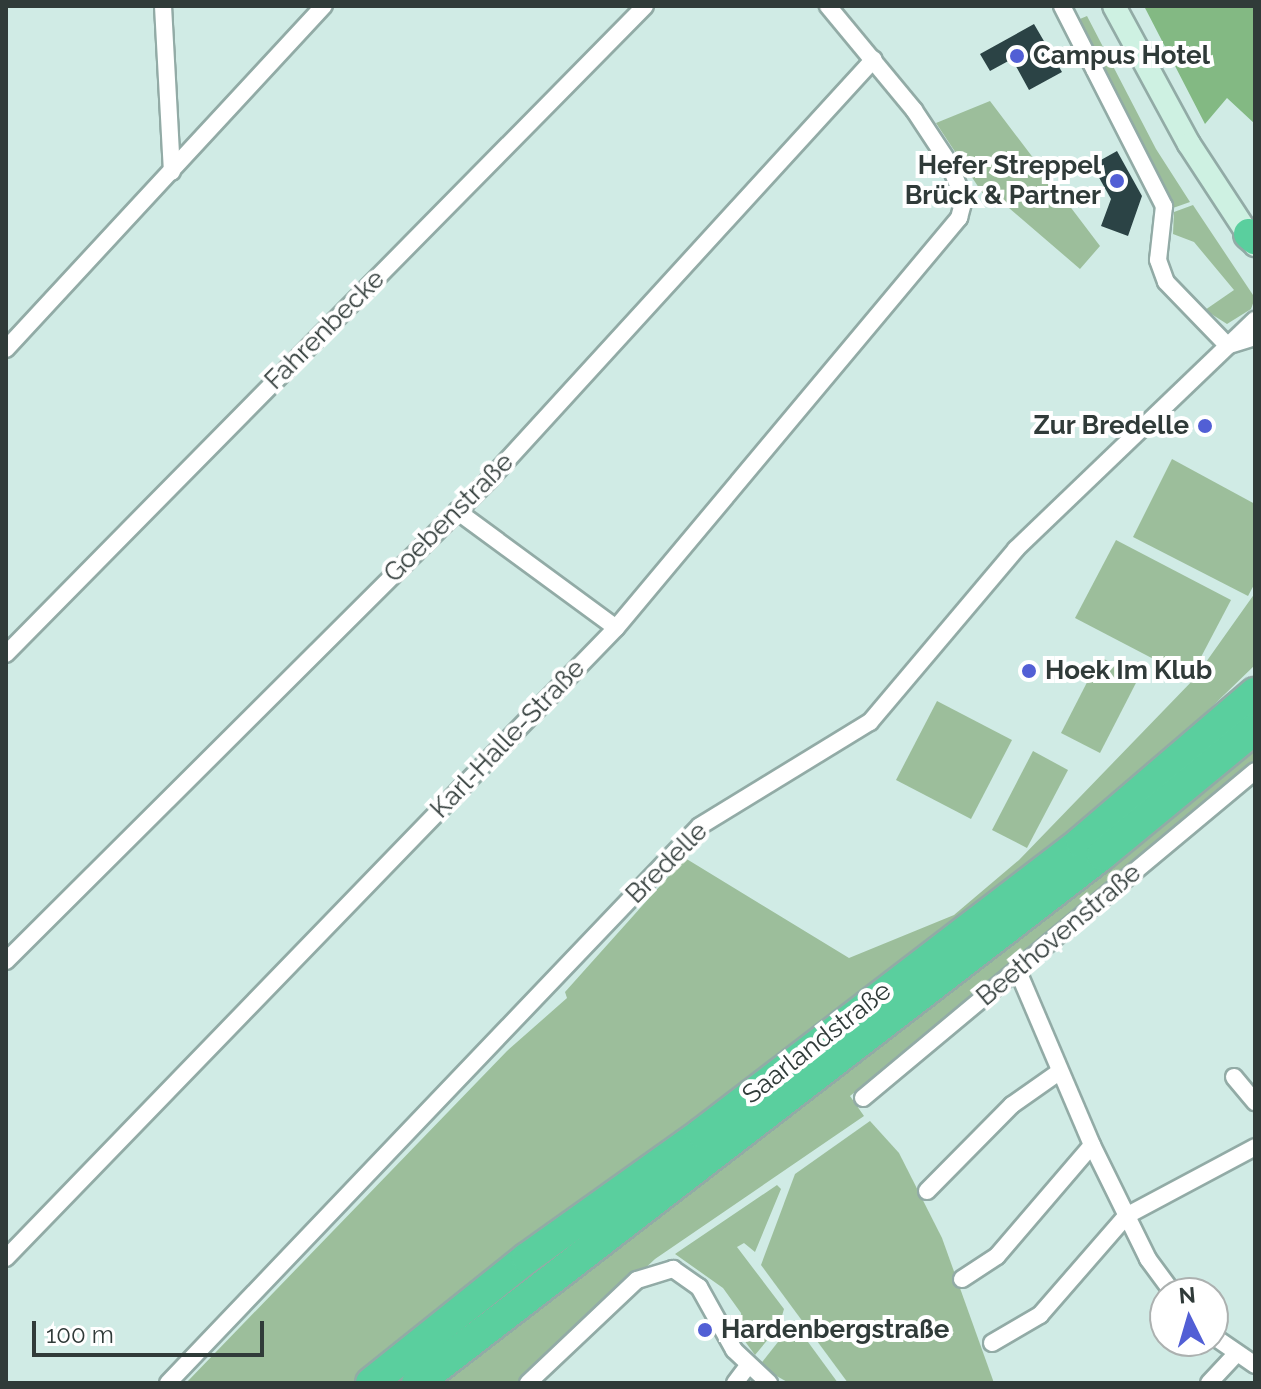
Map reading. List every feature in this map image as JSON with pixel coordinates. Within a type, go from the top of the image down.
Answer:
[{"type":"highway","name":"Saarlandstraße","points":[[371,1383],[527,1258],[702,1133],[1081,842],[1255,693]]},
{"type":"highway","name":"Saarlandstraße","points":[[417,1383],[1102,855],[1255,729]]},
{"type":"main road","points":[[1114,6],[1189,144],[1253,239]]},
{"type":"street","points":[[163,6],[172,172]]},
{"type":"street","points":[[6,349],[324,6]]},
{"type":"street","name":"Fahrenbecke","points":[[6,654],[645,6]]},
{"type":"street","points":[[828,6],[874,59]]},
{"type":"street","points":[[1062,6],[1164,206],[1158,260],[1166,282],[1227,345]]},
{"type":"street","name":"Karl-Halle-Straße","points":[[6,1258],[616,628],[959,218],[960,188],[914,110],[874,59]]},
{"type":"street","name":"Goebenstraße","points":[[6,961],[457,511],[874,59]]},
{"type":"street","name":"Bredelle","points":[[168,1383],[700,826],[870,722],[1016,549],[1255,320]]},
{"type":"street","name":"Bredelle","points":[[1227,345],[1255,337]]},
{"type":"street","points":[[457,511],[616,628]]},
{"type":"street","name":"Beethovenstraße","points":[[863,1098],[1255,771]]},
{"type":"street","points":[[1017,969],[1092,1145],[1126,1216],[1163,1277]]},
{"type":"street","points":[[927,1191],[1012,1105],[1059,1072]]},
{"type":"street","points":[[1234,1077],[1255,1102]]},
{"type":"street","points":[[962,1279],[997,1256],[1092,1145]]},
{"type":"street","points":[[992,1343],[1040,1315],[1126,1216],[1255,1147]]},
{"type":"street","points":[[528,1383],[637,1280],[661,1269],[694,1280],[747,1367],[769,1383]]},
{"type":"street","points":[[1229,1351],[1255,1365]]},
{"type":"street","points":[[1209,1383],[1234,1356]]},
{"type":"street","points":[[735,1383],[747,1367]]},
{"type":"green space","points":[[1144,6],[1255,6],[1255,124],[1227,98],[1205,124]]},
{"type":"green space","points":[[1087,16],[1156,149],[1190,202],[1173,208],[1141,152],[1075,21]]},
{"type":"green space","points":[[990,101],[1100,246],[1080,269],[1002,202],[987,200],[936,123]]},
{"type":"green space","points":[[1193,205],[1255,298],[1251,309],[1227,324],[1205,310],[1234,290],[1194,242],[1173,234],[1174,212]]},
{"type":"green space","points":[[1172,459],[1255,504],[1255,583],[1248,596],[1133,537]]},
{"type":"green space","points":[[1116,540],[1231,600],[1190,678],[1075,618]]},
{"type":"green space","points":[[1255,593],[1255,665],[1131,785],[355,1383],[186,1383],[507,1051],[567,998],[565,992],[685,858],[849,958],[954,915],[1019,860],[1194,679]]},
{"type":"green space","points":[[1100,657],[1139,677],[1100,753],[1061,733]]},
{"type":"green space","points":[[937,701],[1012,740],[971,819],[896,780]]},
{"type":"green space","points":[[1255,749],[1255,762],[850,1096],[864,1116],[655,1259],[523,1383],[429,1383]]},
{"type":"green space","points":[[1033,751],[1068,770],[1027,848],[992,830]]},
{"type":"green space","points":[[870,1121],[899,1153],[942,1238],[994,1383],[848,1383],[761,1265],[795,1174]]},
{"type":"green space","points":[[777,1185],[781,1189],[755,1252],[744,1243],[737,1247],[784,1309],[779,1326],[755,1355],[744,1340],[741,1313],[723,1288],[675,1254]]},
{"type":"green space","points":[[789,1328],[800,1331],[838,1383],[789,1383],[759,1366]]},
{"type":"building","name":"Campus Hotel","points":[[1034,24],[1062,72],[1029,90],[1012,59],[990,71],[980,54]]},
{"type":"building","name":"Hefer Streppel Brück & Partner","points":[[1117,151],[1142,196],[1128,236],[1101,226],[1111,199],[1092,165]]},
{"type":"place","name":"Campus Hotel","points":[[1017,56]]},
{"type":"place","name":"Hefer Streppel Brück & Partner","points":[[1117,181]]},
{"type":"place","name":"Zur Bredelle","points":[[1205,426]]},
{"type":"place","name":"Hoek Im Klub","points":[[1029,671]]},
{"type":"place","name":"Hardenbergstraße","points":[[705,1330]]}]
